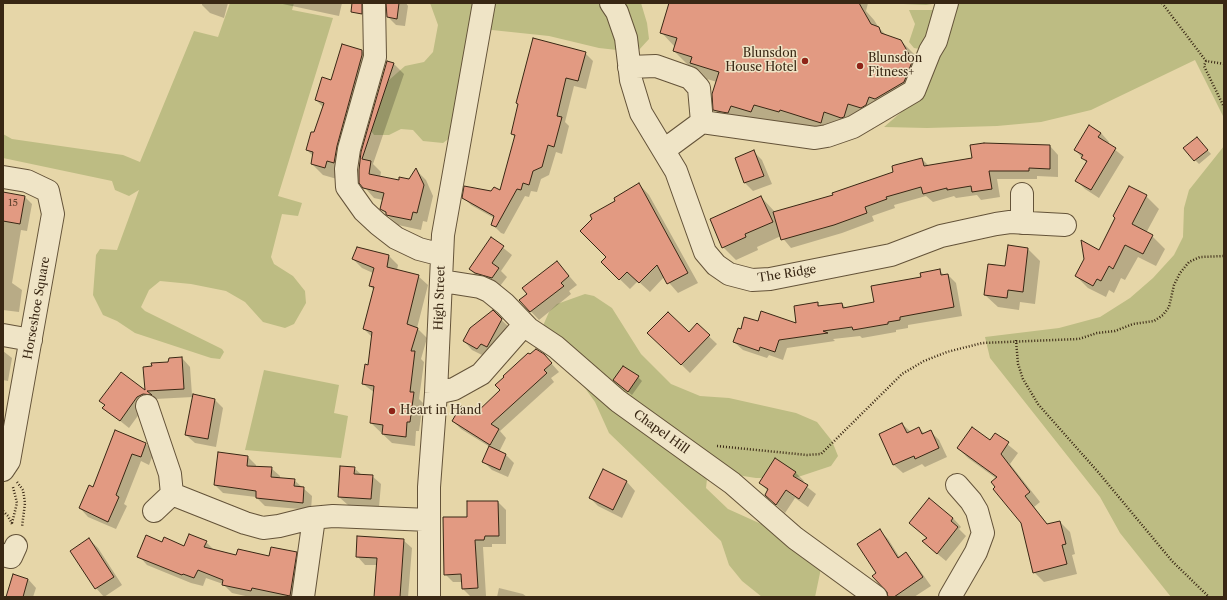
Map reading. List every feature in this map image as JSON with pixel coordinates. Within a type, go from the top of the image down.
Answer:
[{"type":"street","points":[[374,3],[375,57],[349,149],[346,169],[347,187],[364,211],[396,238],[419,249],[442,255]]},
{"type":"street","name":"High Street","points":[[429,597],[429,487],[436,393],[443,235],[484,3]]},
{"type":"street","name":"The Ridge","points":[[611,3],[617,12],[626,38],[629,67],[638,104],[646,123],[664,150],[682,185],[705,252],[723,270],[752,280],[770,279],[891,255],[941,236],[996,224],[1022,223],[1065,225]]},
{"type":"street","points":[[664,150],[702,122],[815,138],[827,136],[852,127],[914,91],[930,51],[936,41],[947,3]]},
{"type":"street","points":[[629,67],[656,66],[690,78],[699,88],[702,122]]},
{"type":"street","name":"Horseshoe Square","points":[[3,177],[27,181],[48,191],[53,214],[9,461],[4,470]]},
{"type":"street","points":[[1022,194],[1022,223]]},
{"type":"street","name":"Chapel Hill","points":[[442,281],[480,287],[489,291],[505,304],[524,325],[556,347],[618,401],[732,483],[795,538],[876,597]]},
{"type":"street","points":[[436,393],[454,389],[482,374],[524,325]]},
{"type":"street","points":[[3,335],[31,340]]},
{"type":"street","points":[[147,406],[171,484],[245,523],[262,528],[275,527],[314,518],[333,516],[429,520]]},
{"type":"street","points":[[154,510],[171,484]]},
{"type":"street","points":[[950,597],[976,552],[983,533],[977,510],[972,501],[957,484]]},
{"type":"street","points":[[304,597],[314,518]]},
{"type":"path","points":[[1162,3],[1206,61],[1224,64]]},
{"type":"path","points":[[1206,61],[1204,66],[1224,107]]},
{"type":"path","points":[[714,446],[807,455],[821,454],[902,374],[924,361],[947,352],[982,343],[1016,340],[1079,339],[1097,333],[1115,331],[1133,324],[1154,321],[1163,315],[1169,307],[1174,284],[1180,273],[1189,262],[1200,257],[1224,256]]},
{"type":"path","points":[[1016,340],[1018,364],[1023,379],[1038,404],[1098,472],[1172,561],[1209,597]]},
{"type":"path","points":[[4,470],[15,479],[23,490],[25,511]]},
{"type":"path","points":[[3,511],[8,516],[12,524],[17,503],[12,484],[4,470]]},
{"type":"shaded area","points":[[230,3],[294,3],[292,10],[333,18],[278,196],[302,203],[298,216],[282,214],[271,257],[274,264],[293,276],[305,291],[306,303],[294,324],[285,328],[263,322],[245,302],[226,291],[191,284],[160,281],[149,290],[141,307],[145,311],[222,349],[224,352],[220,359],[211,358],[135,333],[117,321],[103,315],[93,295],[96,255],[100,249],[117,250],[139,190],[129,196],[115,190],[112,181],[3,158],[3,134],[12,139],[123,155],[140,162],[194,31],[218,37]]},
{"type":"shaded area","points":[[430,3],[641,3],[647,23],[649,39],[638,51],[626,51],[599,48],[549,36],[492,30],[476,34],[451,137],[443,143],[423,141],[413,130],[401,129],[389,135],[374,135],[369,128],[374,110],[389,80],[405,66],[424,62],[433,52],[438,25]]},
{"type":"shaded area","points":[[881,3],[938,3],[926,5]]},
{"type":"shaded area","points":[[952,3],[1224,3],[1224,118],[1195,60],[1091,110],[1041,122],[997,126],[927,128],[884,127],[920,96]]},
{"type":"shaded area","points":[[909,10],[941,10],[925,50],[914,48],[909,42],[915,24]]},
{"type":"shaded area","points":[[1224,146],[1224,597],[1171,597],[1120,533],[1100,497],[990,358],[985,337],[1059,328],[1100,317],[1130,298],[1153,278],[1174,255],[1183,237],[1184,208],[1189,190]]},
{"type":"shaded area","points":[[585,294],[594,296],[612,308],[641,354],[671,384],[700,396],[729,398],[796,413],[817,422],[832,441],[838,456],[831,466],[795,478],[756,478],[730,474],[707,479],[706,488],[728,509],[821,551],[820,573],[815,597],[762,597],[742,581],[729,565],[721,541],[609,433],[595,402],[542,328],[549,312],[557,304]]},
{"type":"shaded area","points":[[264,370],[339,385],[334,413],[348,416],[341,458],[245,450]]},
{"type":"building","points":[[352,3],[362,3],[362,14],[351,12]]},
{"type":"building","points":[[386,3],[399,3],[397,19],[387,17]]},
{"type":"building","name":"Blunsdon House Hotel","points":[[669,3],[859,3],[871,24],[879,27],[881,33],[901,40],[910,56],[914,57],[904,82],[875,99],[869,97],[866,105],[861,108],[848,104],[844,117],[841,118],[824,112],[821,123],[780,110],[779,112],[754,105],[751,112],[731,106],[728,113],[722,112],[713,110],[712,94],[719,72],[690,63],[692,57],[673,51],[677,38],[660,33]]},
{"type":"building","points":[[533,38],[586,52],[578,81],[566,78],[557,116],[562,117],[554,147],[548,145],[542,167],[533,171],[529,185],[523,183],[521,190],[517,189],[496,227],[491,225],[494,216],[462,198],[464,186],[491,191],[494,187],[500,190],[515,135],[511,134],[518,104],[516,103]]},
{"type":"building","points":[[342,44],[362,50],[362,55],[337,146],[334,163],[327,161],[325,168],[311,164],[313,152],[306,150],[311,132],[314,132],[324,103],[315,100],[322,77],[331,80]]},
{"type":"building","points":[[387,61],[394,63],[362,159],[371,161],[369,174],[399,180],[399,177],[409,179],[416,168],[424,185],[417,213],[413,212],[411,220],[386,215],[386,212],[380,209],[384,193],[363,188],[359,183],[361,152]]},
{"type":"building","points":[[1089,125],[1101,133],[1098,137],[1116,148],[1091,190],[1075,181],[1087,161],[1081,158],[1083,155],[1074,150]]},
{"type":"building","points":[[1197,137],[1208,150],[1194,161],[1183,148]]},
{"type":"building","points":[[984,143],[1050,145],[1050,169],[1029,168],[1029,171],[989,171],[992,189],[972,192],[971,186],[947,190],[947,188],[923,194],[921,187],[886,197],[887,199],[865,207],[867,213],[834,225],[781,240],[773,212],[833,195],[832,193],[893,172],[892,166],[895,165],[922,158],[924,166],[972,158],[970,145]]},
{"type":"building","points":[[754,150],[764,176],[744,183],[735,158]]},
{"type":"building","points":[[639,183],[688,273],[667,284],[657,265],[639,283],[627,272],[619,280],[601,262],[606,257],[580,231],[592,219],[590,215],[615,201],[614,198]]},
{"type":"building","points":[[1129,186],[1147,195],[1132,224],[1153,235],[1143,254],[1125,245],[1113,269],[1109,266],[1101,281],[1097,279],[1093,286],[1075,276],[1084,259],[1081,240],[1099,250],[1115,218],[1113,216]]},
{"type":"building","points":[[3,192],[25,196],[20,224],[3,221]]},
{"type":"building","points":[[761,196],[773,222],[745,234],[746,237],[722,248],[710,219]]},
{"type":"building","points":[[491,237],[504,246],[492,263],[499,268],[492,278],[475,273],[469,269]]},
{"type":"building","points":[[1008,245],[1028,248],[1023,292],[1008,290],[1007,298],[984,295],[988,264],[1005,266]]},
{"type":"building","points":[[357,247],[389,255],[387,267],[419,275],[407,324],[418,328],[411,351],[415,351],[410,392],[414,392],[410,422],[407,422],[406,437],[382,434],[383,425],[370,423],[374,386],[362,384],[365,364],[368,365],[372,332],[363,329],[374,287],[369,286],[374,268],[352,259]]},
{"type":"building","points":[[557,261],[569,276],[561,283],[564,286],[530,312],[519,300],[527,294],[522,288]]},
{"type":"building","points":[[940,269],[941,275],[948,274],[954,307],[900,317],[900,320],[888,322],[888,324],[853,330],[852,327],[823,331],[828,333],[779,340],[775,352],[760,347],[759,351],[733,342],[738,328],[741,329],[744,317],[758,321],[761,311],[796,323],[794,306],[818,302],[818,306],[842,303],[843,308],[874,302],[871,286],[921,277],[920,273]]},
{"type":"building","points":[[493,310],[502,319],[487,347],[481,344],[477,349],[463,341],[470,328]]},
{"type":"building","points":[[668,312],[689,332],[697,323],[710,335],[681,365],[647,333]]},
{"type":"building","points":[[536,349],[544,354],[552,363],[544,370],[547,373],[491,424],[499,429],[490,445],[452,421],[461,406],[475,414],[500,390],[495,385],[504,377],[503,376],[528,353],[530,354]]},
{"type":"building","points":[[182,357],[184,389],[147,391],[152,395],[143,394],[137,397],[120,421],[102,408],[105,405],[99,401],[121,372],[145,390],[143,367],[152,366],[151,363],[168,362],[169,358]]},
{"type":"building","points":[[623,366],[639,376],[628,392],[613,380]]},
{"type":"building","points":[[193,394],[215,399],[208,439],[185,435]]},
{"type":"building","points":[[902,423],[907,433],[919,427],[922,434],[931,430],[939,448],[915,459],[914,456],[893,465],[879,434]]},
{"type":"building","points":[[972,427],[990,440],[995,433],[1009,442],[1001,454],[1030,492],[1025,496],[1047,524],[1060,521],[1066,544],[1062,545],[1067,564],[1033,573],[1021,523],[993,489],[995,487],[991,482],[997,477],[957,448]]},
{"type":"building","points":[[115,430],[146,443],[141,457],[132,454],[116,495],[119,497],[108,522],[79,508],[89,485],[93,487]]},
{"type":"building","points":[[489,446],[506,454],[500,470],[482,462]]},
{"type":"building","points":[[218,452],[248,456],[247,466],[272,467],[271,477],[295,479],[294,486],[304,487],[303,503],[256,498],[256,491],[214,485]]},
{"type":"building","points":[[775,458],[796,472],[793,476],[808,485],[799,499],[786,490],[776,505],[765,495],[768,489],[759,483]]},
{"type":"building","points":[[340,466],[355,467],[354,474],[373,475],[371,499],[338,497]]},
{"type":"building","points":[[603,469],[627,481],[613,510],[589,498]]},
{"type":"building","points":[[929,498],[953,518],[951,521],[958,527],[937,554],[922,541],[927,538],[909,523]]},
{"type":"building","points":[[467,501],[498,501],[499,536],[485,536],[484,540],[475,540],[478,588],[462,589],[461,574],[444,575],[443,517],[467,517]]},
{"type":"building","points":[[880,529],[898,558],[906,552],[923,577],[894,597],[888,597],[887,592],[872,576],[876,573],[857,544]]},
{"type":"building","points":[[189,534],[207,541],[204,547],[236,555],[238,549],[269,556],[271,547],[297,552],[290,596],[252,588],[251,591],[222,585],[223,580],[198,570],[194,578],[183,574],[182,575],[137,557],[146,535],[162,542],[164,537],[184,546]]},
{"type":"building","points":[[357,536],[404,539],[400,597],[374,597],[377,558],[356,557]]},
{"type":"building","points":[[89,538],[114,577],[95,589],[70,551]]},
{"type":"building","points":[[13,574],[28,579],[23,597],[6,597]]},
{"type":"place","name":"Blunsdon House Hotel","points":[[805,61]]},
{"type":"place","name":"Blunsdon Fitness+","points":[[860,66]]},
{"type":"place","name":"Heart in Hand","points":[[392,411]]}]
